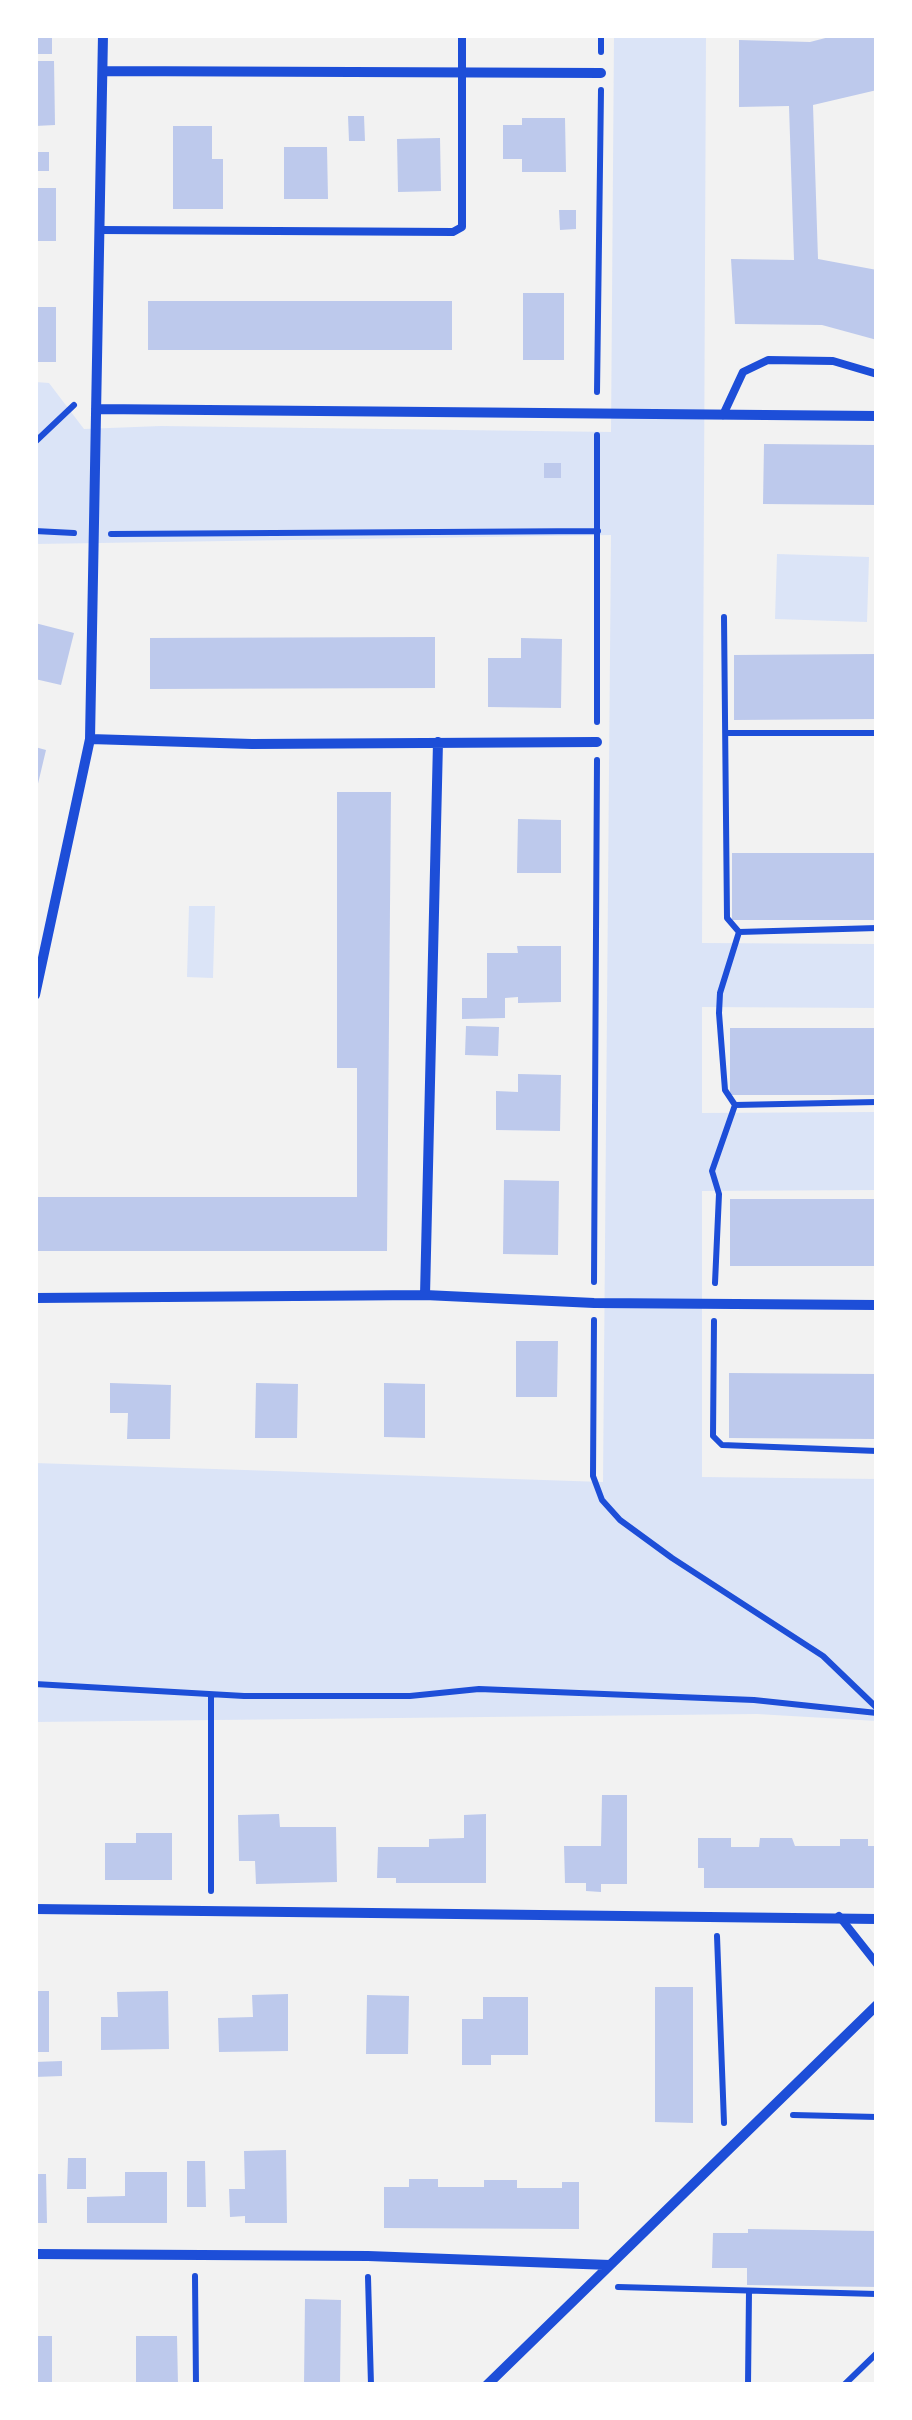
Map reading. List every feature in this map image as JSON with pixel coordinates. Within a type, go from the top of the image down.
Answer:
[{"type":"street","points":[[35,995],[90,739],[103,35]]},
{"type":"street","points":[[103,71],[601,73]]},
{"type":"street","points":[[96,409],[877,416]]},
{"type":"street","points":[[90,739],[597,742]]},
{"type":"street","points":[[425,1295],[438,742]]},
{"type":"street","points":[[35,1298],[425,1295],[594,1303],[877,1305]]},
{"type":"street","points":[[35,1908],[877,1918]]},
{"type":"street","points":[[487,2385],[877,2005]]},
{"type":"street","points":[[35,2254],[368,2256],[610,2265]]},
{"type":"lane","points":[[100,230],[453,232],[462,227],[462,35]]},
{"type":"lane","points":[[723,415],[742,372],[768,360],[833,361],[877,374]]},
{"type":"lane","points":[[839,1916],[877,1964]]},
{"type":"path","points":[[601,35],[592,1476],[602,1500],[620,1520],[823,1656],[877,1710]]},
{"type":"path","points":[[35,442],[96,384]]},
{"type":"path","points":[[35,532],[598,531]]},
{"type":"path","points":[[724,617],[727,918],[738,932]]},
{"type":"path","points":[[728,733],[877,733]]},
{"type":"path","points":[[738,932],[877,928]]},
{"type":"path","points":[[735,1105],[724,1090],[720,993],[738,932]]},
{"type":"path","points":[[735,1105],[877,1102]]},
{"type":"path","points":[[735,1105],[712,1171],[720,1194],[713,1436],[722,1446],[877,1451]]},
{"type":"path","points":[[35,1684],[211,1696],[410,1696],[479,1689],[754,1700],[877,1710]]},
{"type":"path","points":[[211,1696],[211,1908]]},
{"type":"path","points":[[716,1914],[726,2153]]},
{"type":"path","points":[[793,2115],[877,2116]]},
{"type":"path","points":[[195,2255],[196,2385]]},
{"type":"path","points":[[368,2256],[371,2385]]},
{"type":"path","points":[[618,2287],[877,2294]]},
{"type":"path","points":[[748,2385],[749,2291]]},
{"type":"path","points":[[844,2385],[877,2353]]},
{"type":"shaded area","points":[[614,35],[706,35],[702,943],[877,944],[877,1008],[702,1007],[702,1113],[877,1112],[877,1190],[702,1191],[702,1477],[877,1479],[877,1721],[757,1714],[35,1722],[35,1463],[603,1482],[611,535],[35,544],[35,382],[49,383],[84,429],[161,426],[611,432]]},
{"type":"shaded area","points":[[777,554],[869,557],[867,622],[775,619]]},
{"type":"shaded area","points":[[189,906],[215,906],[213,978],[187,977]]},
{"type":"building","points":[[837,35],[877,35],[877,90],[813,105],[818,259],[877,270],[877,340],[822,325],[735,324],[731,259],[794,260],[789,106],[739,107],[739,40],[810,42]]},
{"type":"building","points":[[35,36],[52,36],[52,54],[35,54]]},
{"type":"building","points":[[35,61],[54,61],[55,125],[35,126]]},
{"type":"building","points":[[348,116],[364,116],[365,141],[349,141]]},
{"type":"building","points":[[522,118],[565,118],[566,172],[522,172],[522,159],[503,159],[503,125],[522,125]]},
{"type":"building","points":[[173,126],[212,126],[212,159],[223,159],[223,209],[173,209]]},
{"type":"building","points":[[440,138],[441,191],[398,192],[397,139]]},
{"type":"building","points":[[284,147],[327,147],[328,199],[284,199]]},
{"type":"building","points":[[35,152],[49,152],[49,171],[35,171]]},
{"type":"building","points":[[35,188],[56,188],[56,241],[35,241]]},
{"type":"building","points":[[559,210],[576,210],[576,229],[560,230]]},
{"type":"building","points":[[523,293],[564,293],[564,360],[523,360]]},
{"type":"building","points":[[148,301],[452,301],[452,350],[148,350]]},
{"type":"building","points":[[35,307],[56,307],[56,362],[35,362]]},
{"type":"building","points":[[764,444],[877,445],[877,505],[763,504]]},
{"type":"building","points":[[544,463],[561,463],[561,478],[544,478]]},
{"type":"building","points":[[35,623],[74,633],[61,685],[35,679]]},
{"type":"building","points":[[435,637],[435,688],[150,689],[150,638]]},
{"type":"building","points":[[521,638],[562,639],[561,708],[488,707],[488,658],[521,658]]},
{"type":"building","points":[[877,654],[877,719],[734,720],[734,655]]},
{"type":"building","points":[[35,747],[46,750],[36,792],[35,792]]},
{"type":"building","points":[[337,792],[391,792],[387,1251],[35,1251],[35,1197],[357,1197],[357,1068],[337,1068]]},
{"type":"building","points":[[518,819],[561,820],[561,873],[517,873]]},
{"type":"building","points":[[732,853],[877,853],[877,920],[732,920]]},
{"type":"building","points":[[517,946],[561,946],[561,1002],[518,1003],[518,997],[505,998],[505,1018],[462,1019],[462,998],[487,998],[487,953],[518,953]]},
{"type":"building","points":[[466,1026],[499,1027],[498,1056],[465,1055]]},
{"type":"building","points":[[730,1028],[877,1028],[877,1095],[730,1095]]},
{"type":"building","points":[[518,1074],[561,1075],[560,1131],[496,1130],[496,1091],[518,1092]]},
{"type":"building","points":[[504,1180],[559,1181],[558,1255],[503,1254]]},
{"type":"building","points":[[730,1199],[877,1199],[877,1266],[730,1266]]},
{"type":"building","points":[[516,1341],[558,1341],[557,1397],[516,1397]]},
{"type":"building","points":[[729,1373],[877,1374],[877,1439],[729,1438]]},
{"type":"building","points":[[110,1383],[171,1385],[170,1439],[127,1439],[128,1413],[110,1413]]},
{"type":"building","points":[[256,1383],[298,1384],[297,1438],[255,1438]]},
{"type":"building","points":[[384,1383],[425,1384],[425,1438],[384,1437]]},
{"type":"building","points":[[602,1795],[627,1795],[627,1884],[601,1884],[601,1892],[586,1891],[586,1883],[565,1883],[564,1846],[601,1846]]},
{"type":"building","points":[[279,1814],[280,1827],[336,1827],[337,1882],[256,1884],[255,1861],[239,1861],[238,1815]]},
{"type":"building","points":[[486,1814],[486,1883],[396,1883],[396,1878],[377,1878],[378,1847],[429,1847],[429,1839],[464,1838],[464,1815]]},
{"type":"building","points":[[136,1833],[172,1833],[172,1880],[105,1880],[105,1843],[136,1843]]},
{"type":"building","points":[[698,1838],[731,1838],[731,1847],[759,1847],[760,1838],[792,1838],[795,1846],[840,1846],[840,1839],[868,1839],[868,1846],[877,1846],[877,1888],[704,1888],[704,1868],[698,1868]]},
{"type":"building","points":[[655,1987],[693,1987],[693,2123],[655,2122]]},
{"type":"building","points":[[35,1991],[49,1991],[49,2052],[35,2052]]},
{"type":"building","points":[[168,1991],[169,2049],[101,2050],[101,2017],[118,2017],[117,1992]]},
{"type":"building","points":[[288,1994],[288,2051],[219,2052],[218,2018],[253,2017],[252,1995]]},
{"type":"building","points":[[367,1995],[409,1996],[408,2054],[366,2054]]},
{"type":"building","points":[[483,1997],[528,1997],[528,2055],[491,2055],[491,2065],[462,2065],[462,2019],[483,2019]]},
{"type":"building","points":[[62,2061],[62,2076],[35,2077],[35,2062]]},
{"type":"building","points":[[286,2150],[287,2223],[245,2223],[245,2216],[230,2217],[229,2189],[245,2189],[244,2151]]},
{"type":"building","points":[[68,2158],[86,2158],[86,2189],[67,2189]]},
{"type":"building","points":[[187,2161],[205,2161],[206,2207],[187,2207]]},
{"type":"building","points":[[125,2172],[167,2172],[167,2223],[87,2223],[87,2197],[125,2196]]},
{"type":"building","points":[[35,2174],[46,2174],[47,2223],[35,2223]]},
{"type":"building","points":[[409,2179],[438,2179],[438,2187],[484,2187],[484,2180],[517,2180],[517,2188],[562,2188],[562,2182],[579,2182],[579,2229],[384,2228],[384,2187],[409,2187]]},
{"type":"building","points":[[748,2229],[877,2231],[877,2287],[747,2285],[747,2268],[712,2268],[713,2233],[748,2233]]},
{"type":"building","points":[[305,2299],[341,2300],[340,2385],[304,2385]]},
{"type":"building","points":[[35,2336],[52,2336],[52,2385],[35,2385]]},
{"type":"building","points":[[136,2336],[177,2336],[178,2385],[136,2385]]}]
